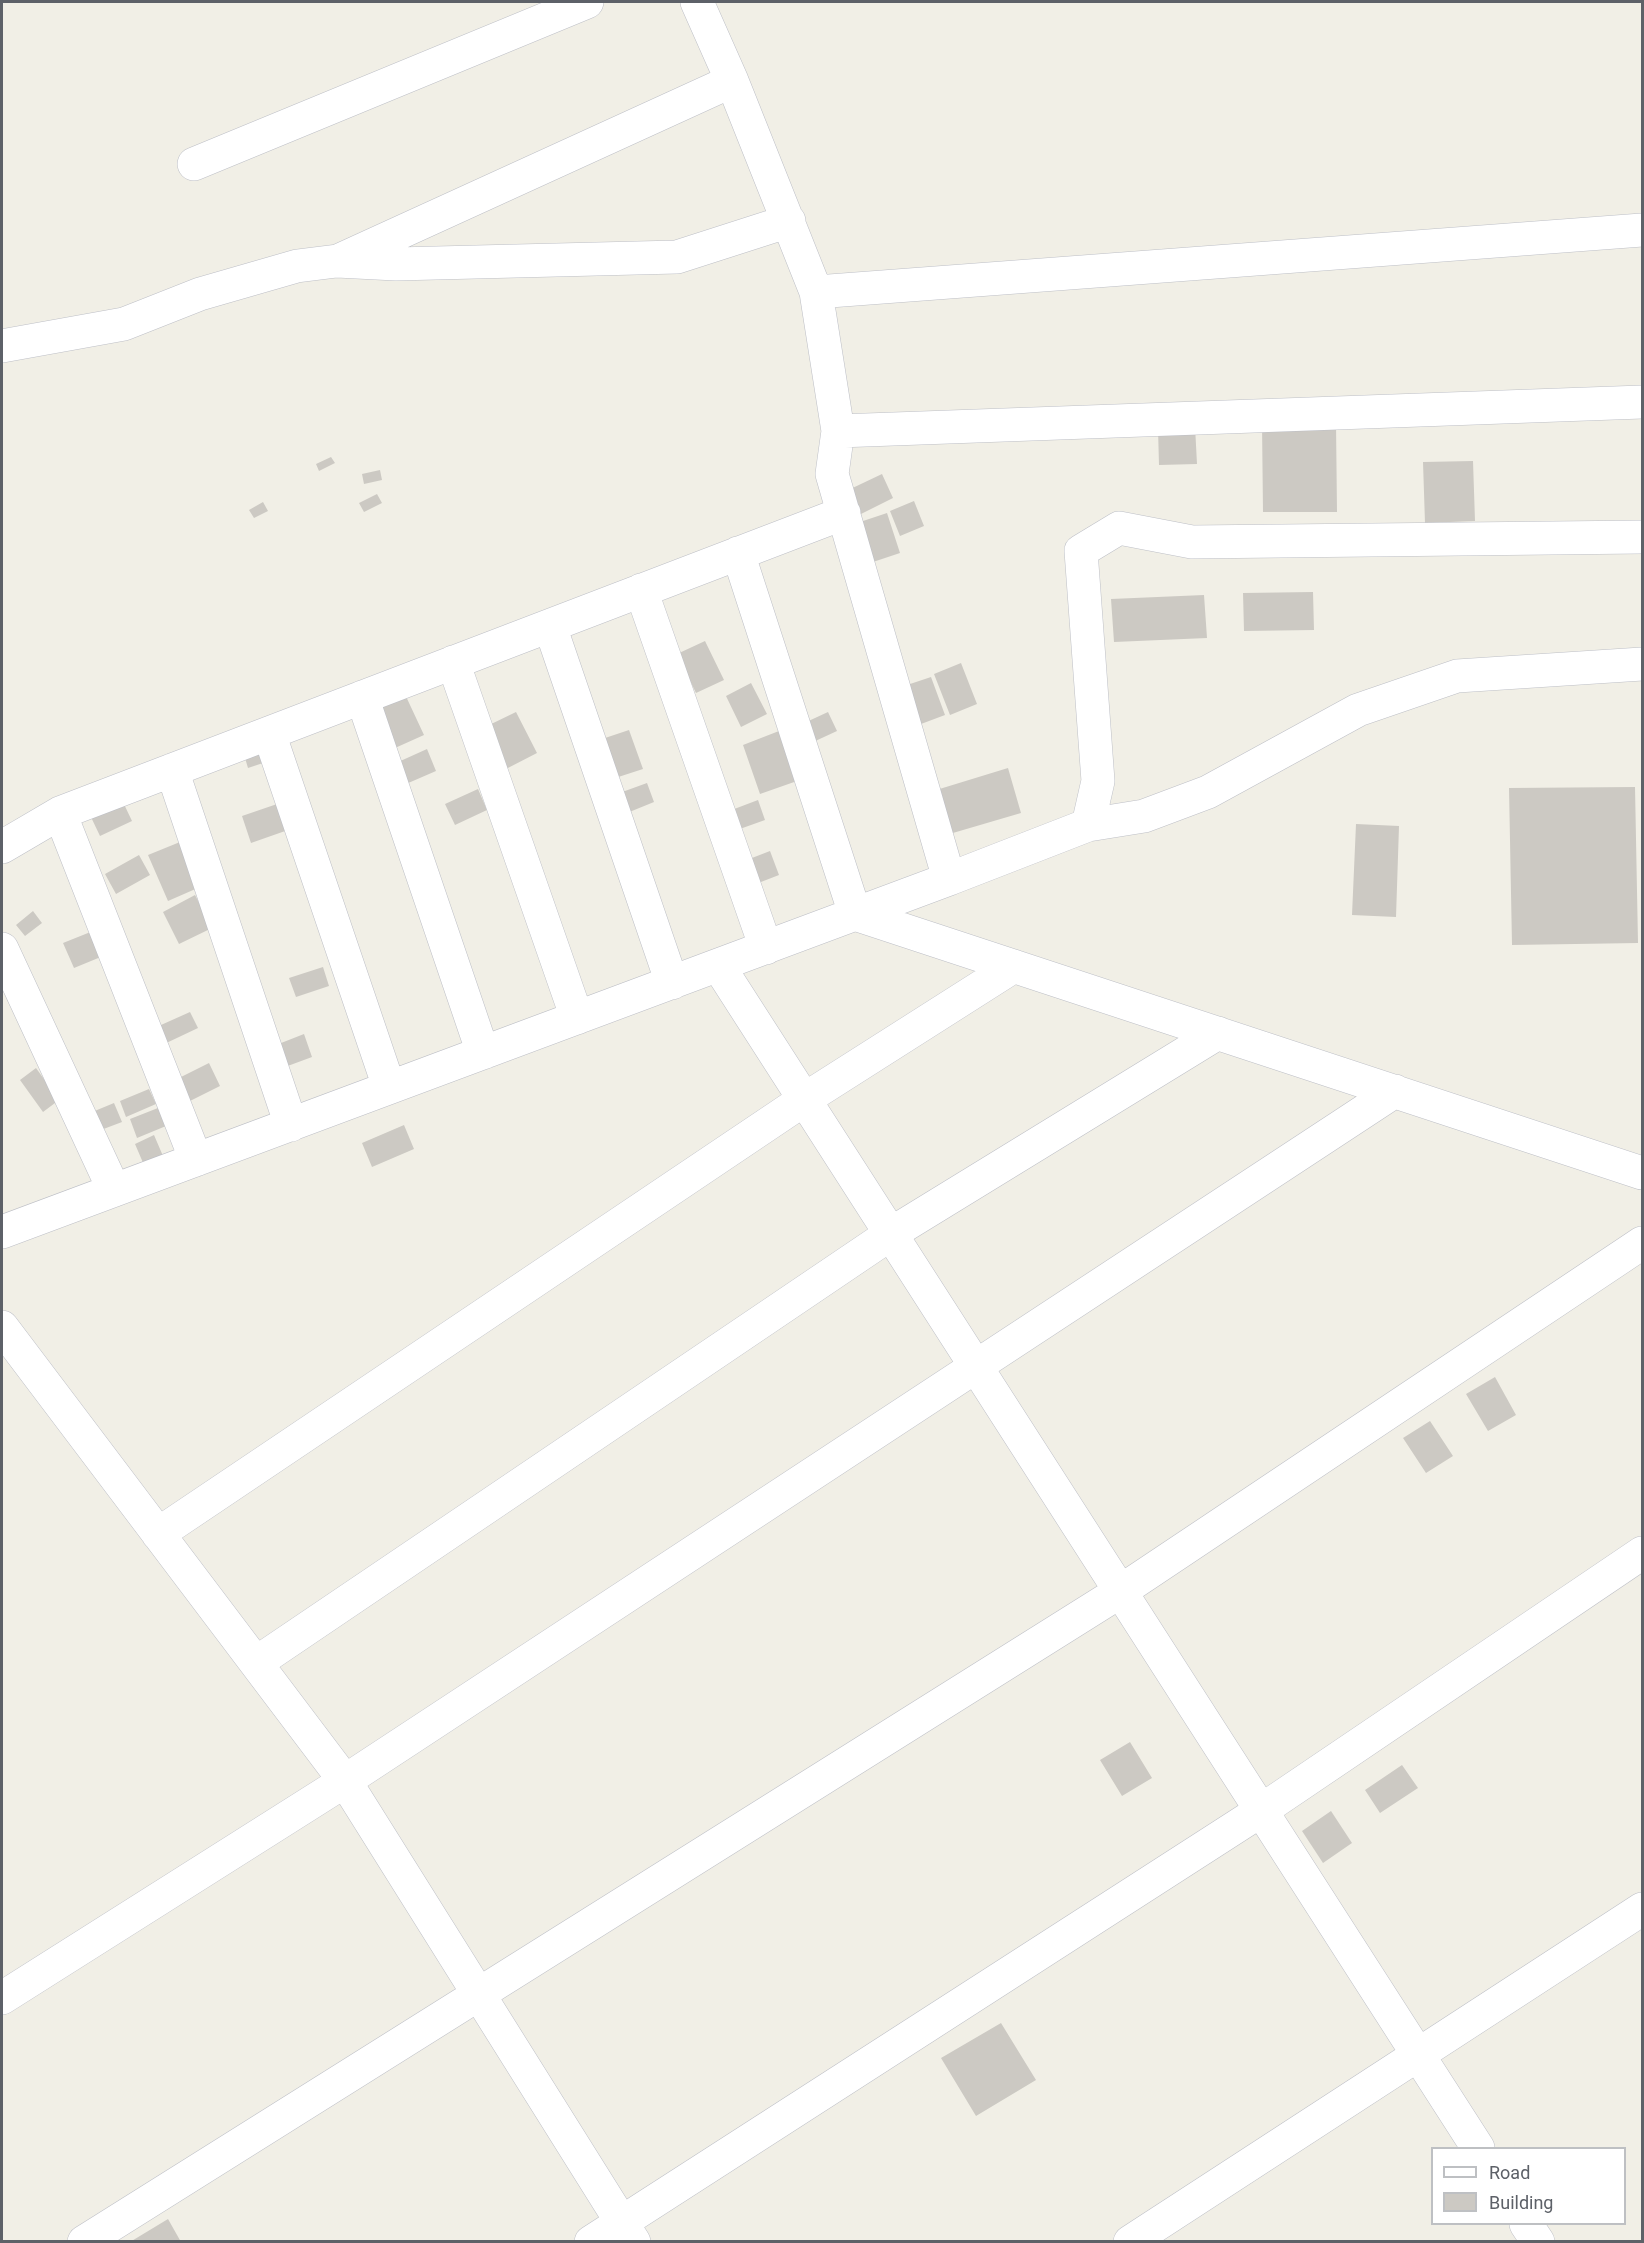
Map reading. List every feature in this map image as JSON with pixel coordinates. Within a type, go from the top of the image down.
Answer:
[{"type":"street","points":[[194,164],[587,2]]},
{"type":"street","points":[[697,2],[732,81],[816,292],[838,431],[832,474],[949,879]]},
{"type":"street","points":[[337,261],[732,81]]},
{"type":"street","points":[[2,346],[124,324],[211,291],[297,266],[337,261],[396,264],[677,256],[789,221]]},
{"type":"street","points":[[816,292],[1642,230]]},
{"type":"street","points":[[838,431],[1642,402]]},
{"type":"street","points":[[2,847],[60,813],[843,513]]},
{"type":"street","points":[[1088,825],[1098,781],[1082,551],[1119,528],[1192,542],[1642,537]]},
{"type":"street","points":[[738,554],[855,914]]},
{"type":"street","points":[[641,590],[766,948]]},
{"type":"street","points":[[550,626],[672,983]]},
{"type":"street","points":[[453,662],[577,1018]]},
{"type":"street","points":[[2,1232],[766,948],[1088,825],[1144,816],[1208,792],[1358,710],[1457,676],[1642,664]]},
{"type":"street","points":[[362,697],[483,1053]]},
{"type":"street","points":[[269,733],[389,1087]]},
{"type":"street","points":[[172,770],[291,1125]]},
{"type":"street","points":[[60,813],[196,1160]]},
{"type":"street","points":[[855,914],[1642,1173]]},
{"type":"street","points":[[2,949],[114,1190]]},
{"type":"street","points":[[718,965],[1477,2147]]},
{"type":"street","points":[[158,1534],[805,1099],[1014,966]]},
{"type":"street","points":[[256,1663],[892,1233],[1218,1033]]},
{"type":"street","points":[[2,1998],[345,1781],[1395,1091]]},
{"type":"street","points":[[84,2241],[1121,1591],[1642,1243]]},
{"type":"street","points":[[2,1327],[345,1781],[627,2232]]},
{"type":"street","points":[[591,2241],[627,2232],[1262,1810],[1642,1553]]},
{"type":"street","points":[[1130,2241],[1642,1909]]},
{"type":"street","points":[[1527,2225],[1538,2241]]},
{"type":"building","points":[[1262,423],[1336,423],[1337,512],[1263,512]]},
{"type":"building","points":[[1195,426],[1197,464],[1159,465],[1158,428]]},
{"type":"building","points":[[331,457],[335,463],[319,471],[316,464]]},
{"type":"building","points":[[1473,461],[1475,521],[1425,523],[1423,462]]},
{"type":"building","points":[[380,470],[382,480],[364,484],[362,474]]},
{"type":"building","points":[[882,474],[893,498],[853,518],[842,493]]},
{"type":"building","points":[[377,494],[382,503],[364,512],[359,503]]},
{"type":"building","points":[[914,501],[924,526],[900,536],[890,511]]},
{"type":"building","points":[[263,502],[268,511],[254,518],[249,510]]},
{"type":"building","points":[[887,513],[900,553],[864,565],[851,525]]},
{"type":"building","points":[[1313,592],[1314,630],[1244,631],[1243,593]]},
{"type":"building","points":[[1204,595],[1207,638],[1114,642],[1111,599]]},
{"type":"building","points":[[705,641],[724,680],[696,693],[677,654]]},
{"type":"building","points":[[961,663],[977,704],[950,715],[934,674]]},
{"type":"building","points":[[931,677],[945,715],[913,727],[898,688]]},
{"type":"building","points":[[751,683],[767,714],[741,727],[726,696]]},
{"type":"building","points":[[403,690],[424,735],[395,748],[374,703]]},
{"type":"building","points":[[516,712],[537,753],[504,770],[483,728]]},
{"type":"building","points":[[828,712],[837,731],[811,743],[802,724]]},
{"type":"building","points":[[629,730],[643,769],[609,780],[596,741]]},
{"type":"building","points":[[779,731],[797,781],[760,794],[743,745]]},
{"type":"building","points":[[258,742],[263,763],[248,768],[242,748]]},
{"type":"building","points":[[427,749],[436,771],[406,784],[396,763]]},
{"type":"building","points":[[1008,768],[1021,813],[946,835],[933,791]]},
{"type":"building","points":[[647,783],[654,802],[622,815],[614,795]]},
{"type":"building","points":[[1635,787],[1638,943],[1512,945],[1509,788]]},
{"type":"building","points":[[478,789],[487,810],[455,825],[445,804]]},
{"type":"building","points":[[122,800],[132,821],[100,836],[90,815]]},
{"type":"building","points":[[758,800],[765,820],[737,830],[729,811]]},
{"type":"building","points":[[280,803],[288,830],[251,843],[242,816]]},
{"type":"building","points":[[1356,824],[1399,826],[1396,917],[1352,915]]},
{"type":"building","points":[[180,842],[200,887],[168,901],[148,855]]},
{"type":"building","points":[[770,851],[779,875],[748,887],[739,863]]},
{"type":"building","points":[[139,855],[150,875],[116,894],[105,874]]},
{"type":"building","points":[[195,895],[212,928],[179,944],[163,912]]},
{"type":"building","points":[[33,911],[42,923],[25,936],[16,925]]},
{"type":"building","points":[[98,929],[108,954],[74,968],[63,943]]},
{"type":"building","points":[[323,967],[329,986],[296,997],[289,978]]},
{"type":"building","points":[[190,1012],[198,1028],[160,1046],[152,1029]]},
{"type":"building","points":[[304,1034],[312,1057],[285,1067],[276,1045]]},
{"type":"building","points":[[209,1063],[220,1086],[184,1104],[173,1081]]},
{"type":"building","points":[[36,1068],[59,1100],[43,1112],[20,1080]]},
{"type":"building","points":[[149,1089],[156,1104],[126,1117],[120,1101]]},
{"type":"building","points":[[114,1103],[122,1122],[93,1133],[85,1115]]},
{"type":"building","points":[[158,1108],[166,1126],[137,1138],[130,1119]]},
{"type":"building","points":[[404,1125],[414,1149],[372,1167],[362,1143]]},
{"type":"building","points":[[154,1135],[163,1156],[144,1165],[135,1144]]},
{"type":"building","points":[[1495,1377],[1516,1415],[1488,1431],[1466,1394]]},
{"type":"building","points":[[1430,1421],[1453,1456],[1426,1473],[1403,1438]]},
{"type":"building","points":[[1130,1742],[1152,1778],[1122,1796],[1100,1760]]},
{"type":"building","points":[[1402,1765],[1418,1788],[1380,1813],[1365,1790]]},
{"type":"building","points":[[1331,1811],[1352,1843],[1323,1863],[1302,1831]]},
{"type":"building","points":[[1001,2023],[1036,2080],[976,2116],[941,2058]]},
{"type":"building","points":[[168,2219],[181,2242],[130,2242]]}]
